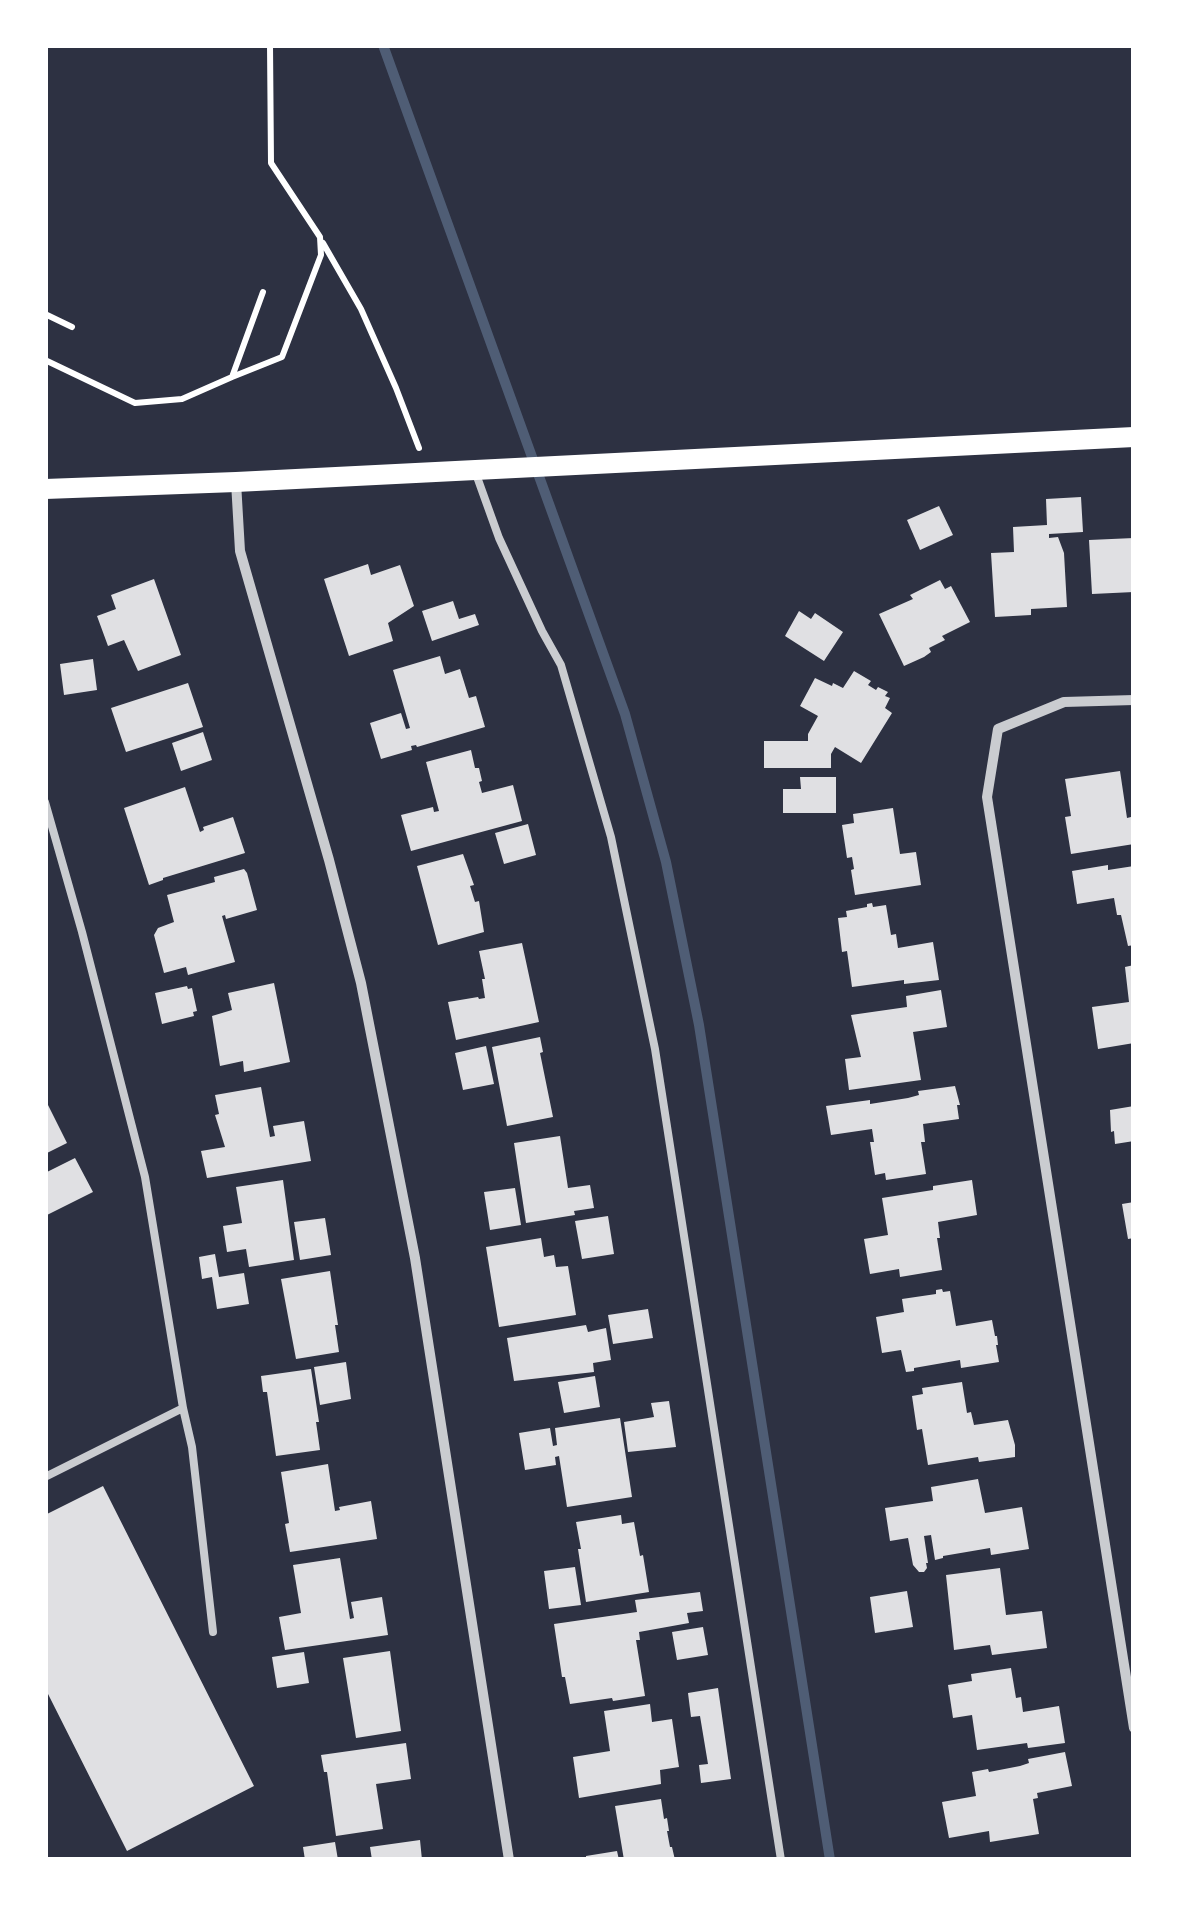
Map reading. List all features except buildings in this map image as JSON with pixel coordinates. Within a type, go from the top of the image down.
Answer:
[{"type":"main road","points":[[45,488],[498,470],[1134,437]]},
{"type":"street","points":[[236,482],[240,551],[330,860],[364,1001],[415,1258],[509,1860]]},
{"type":"street","points":[[1134,700],[1064,702],[998,729],[987,797],[1134,1728]]},
{"type":"lane","points":[[475,470],[498,538],[561,664],[611,837],[655,1049],[781,1860]]},
{"type":"lane","points":[[45,802],[145,1177],[192,1448],[212,1632]]},
{"type":"lane","points":[[45,1477],[183,1408]]},
{"type":"path","points":[[270,45],[271,163],[320,237],[361,310],[428,472]]},
{"type":"path","points":[[45,360],[134,403],[182,399],[282,357],[321,255],[320,237]]},
{"type":"path","points":[[232,377],[263,292]]},
{"type":"path","points":[[45,314],[72,327]]},
{"type":"waterway","points":[[383,45],[625,714],[666,862],[699,1025],[830,1860]]}]
